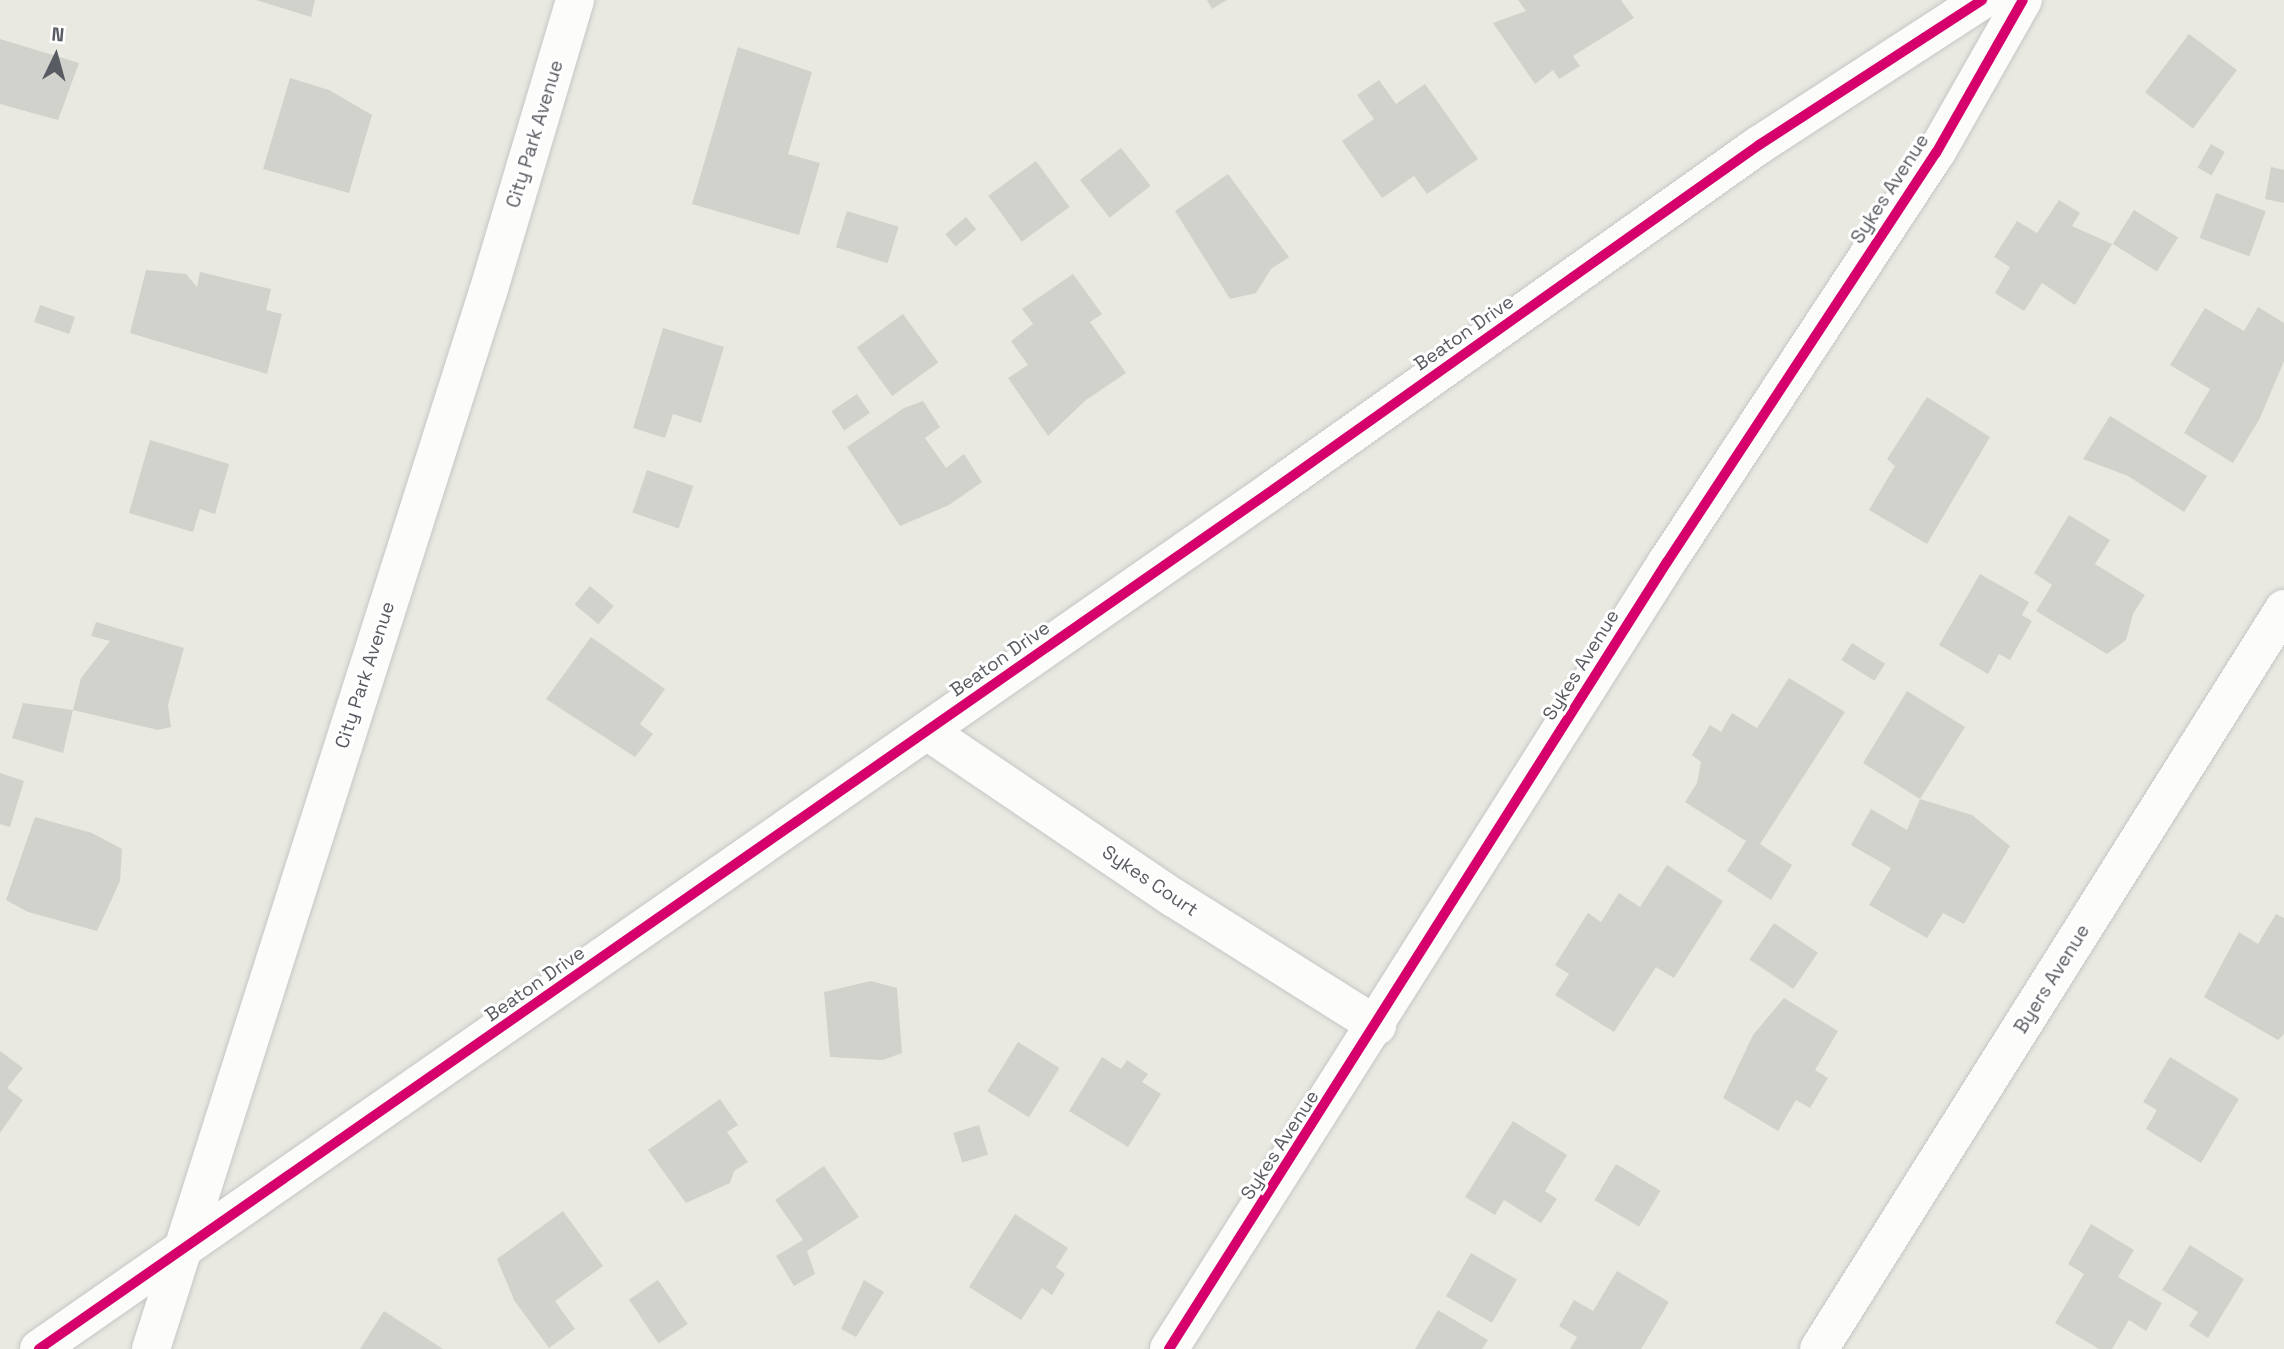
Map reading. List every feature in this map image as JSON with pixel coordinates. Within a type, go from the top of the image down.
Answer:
[{"type":"street","name":"City Park Avenue","points":[[150,1349],[484,305],[575,0]]},
{"type":"street","name":"Beaton Drive","points":[[39,1349],[927,731],[1748,153],[1982,0]]},
{"type":"street","name":"Sykes Avenue","points":[[1169,1349],[1377,1026],[1667,562],[1936,153],[2023,0]]},
{"type":"street","name":"Byers Avenue","points":[[1819,1349],[2284,609]]},
{"type":"street","name":"Sykes Court","points":[[927,731],[1174,898],[1377,1026]]},
{"type":"building","points":[[256,0],[315,0],[311,17]]},
{"type":"building","points":[[1207,0],[1227,0],[1212,9]]},
{"type":"building","points":[[1518,0],[1621,0],[1634,18],[1573,56],[1580,66],[1559,79],[1553,70],[1535,84],[1493,23],[1526,11]]},
{"type":"building","points":[[2189,34],[2237,70],[2193,128],[2145,92]]},
{"type":"building","points":[[0,39],[79,63],[58,120],[0,104]]},
{"type":"building","points":[[738,47],[812,72],[788,154],[820,163],[799,235],[692,204]]},
{"type":"building","points":[[290,78],[329,90],[372,115],[349,193],[263,169]]},
{"type":"building","points":[[1379,80],[1396,104],[1425,84],[1478,159],[1427,194],[1414,176],[1382,198],[1342,141],[1374,119],[1357,95]]},
{"type":"building","points":[[2211,144],[2225,152],[2211,175],[2198,167]]},
{"type":"building","points":[[1121,148],[1151,186],[1110,218],[1080,180]]},
{"type":"building","points":[[1036,161],[1070,207],[1022,242],[988,196]]},
{"type":"building","points":[[2271,167],[2284,170],[2284,203],[2265,199]]},
{"type":"building","points":[[1228,174],[1289,257],[1271,269],[1256,293],[1230,299],[1175,211]]},
{"type":"building","points":[[2216,193],[2266,211],[2249,256],[2200,238]]},
{"type":"building","points":[[2059,200],[2080,213],[2072,226],[2112,244],[2075,305],[2042,283],[2024,311],[1995,293],[2010,267],[1994,257],[2017,221],[2037,233]]},
{"type":"building","points":[[2134,210],[2178,238],[2157,271],[2113,244]]},
{"type":"building","points":[[847,211],[899,227],[888,263],[836,247]]},
{"type":"building","points":[[966,217],[976,229],[956,247],[945,234]]},
{"type":"building","points":[[146,270],[186,274],[197,287],[200,272],[271,289],[266,310],[282,314],[267,374],[130,333]]},
{"type":"building","points":[[1073,274],[1102,314],[1090,322],[1126,373],[1086,400],[1048,436],[1008,378],[1028,365],[1011,341],[1033,324],[1022,309]]},
{"type":"building","points":[[40,305],[75,317],[69,334],[34,322]]},
{"type":"building","points":[[2258,307],[2284,323],[2284,361],[2260,418],[2233,463],[2184,433],[2210,389],[2170,365],[2205,308],[2244,331]]},
{"type":"building","points":[[903,314],[938,363],[892,396],[857,348]]},
{"type":"building","points":[[663,328],[724,347],[701,423],[673,414],[665,438],[633,428]]},
{"type":"building","points":[[857,394],[870,413],[844,430],[831,411]]},
{"type":"building","points":[[1927,397],[1990,437],[1927,544],[1869,510],[1895,466],[1887,459]]},
{"type":"building","points":[[923,401],[940,427],[925,438],[946,468],[964,454],[982,482],[949,505],[900,526],[847,447],[904,408]]},
{"type":"building","points":[[2110,416],[2207,476],[2184,512],[2128,476],[2083,459]]},
{"type":"building","points":[[150,440],[229,464],[215,514],[200,509],[193,532],[129,513]]},
{"type":"building","points":[[647,470],[693,486],[679,529],[632,513]]},
{"type":"building","points":[[2069,515],[2110,540],[2095,564],[2145,595],[2133,614],[2126,640],[2107,654],[2036,611],[2052,585],[2034,573]]},
{"type":"building","points":[[1980,574],[2029,602],[2022,615],[2032,621],[2010,660],[1999,654],[1988,674],[1939,645]]},
{"type":"building","points":[[590,586],[614,606],[598,624],[575,604]]},
{"type":"building","points":[[96,622],[184,648],[168,705],[171,727],[158,730],[73,710],[81,678],[110,641],[91,636]]},
{"type":"building","points":[[591,637],[665,689],[640,724],[653,734],[635,757],[546,699]]},
{"type":"building","points":[[1852,643],[1885,664],[1874,681],[1841,660]]},
{"type":"building","points":[[1789,678],[1845,712],[1760,844],[1792,865],[1771,900],[1727,871],[1746,841],[1685,802],[1697,783],[1701,762],[1692,755],[1710,725],[1721,732],[1732,713],[1757,728]]},
{"type":"building","points":[[1907,691],[1965,727],[1920,799],[1863,763]]},
{"type":"building","points":[[23,703],[73,710],[63,753],[12,738]]},
{"type":"building","points":[[0,773],[24,781],[10,827],[0,824]]},
{"type":"building","points":[[1920,799],[1972,815],[2010,846],[1964,924],[1943,913],[1927,938],[1869,905],[1891,868],[1851,845],[1871,809],[1907,830]]},
{"type":"building","points":[[35,817],[92,833],[122,849],[120,881],[97,931],[28,912],[6,900]]},
{"type":"building","points":[[1667,865],[1723,901],[1674,978],[1656,967],[1614,1032],[1555,995],[1569,974],[1555,965],[1588,913],[1601,922],[1619,893],[1640,907]]},
{"type":"building","points":[[2276,914],[2284,918],[2284,1034],[2278,1040],[2204,997],[2239,932],[2258,944]]},
{"type":"building","points":[[1774,923],[1818,953],[1793,989],[1749,959]]},
{"type":"building","points":[[871,981],[897,988],[902,1053],[883,1060],[830,1057],[824,992]]},
{"type":"building","points":[[1784,998],[1838,1031],[1815,1070],[1828,1078],[1810,1108],[1796,1100],[1778,1131],[1723,1098],[1753,1035]]},
{"type":"building","points":[[1018,1042],[1060,1068],[1029,1117],[987,1091]]},
{"type":"building","points":[[0,1051],[23,1068],[7,1088],[23,1100],[0,1133]]},
{"type":"building","points":[[1102,1057],[1121,1069],[1127,1060],[1148,1074],[1142,1082],[1161,1094],[1128,1147],[1069,1111]]},
{"type":"building","points":[[2170,1057],[2239,1099],[2201,1163],[2146,1129],[2157,1110],[2143,1102]]},
{"type":"building","points":[[720,1099],[738,1125],[727,1132],[748,1162],[734,1171],[730,1183],[686,1203],[648,1150]]},
{"type":"building","points":[[1513,1121],[1567,1155],[1545,1191],[1557,1199],[1541,1223],[1504,1200],[1495,1215],[1465,1197]]},
{"type":"building","points":[[979,1125],[988,1155],[962,1163],[953,1133]]},
{"type":"building","points":[[1616,1164],[1661,1191],[1639,1227],[1594,1200]]},
{"type":"building","points":[[824,1166],[859,1217],[807,1251],[815,1274],[794,1286],[776,1256],[803,1240],[775,1200]]},
{"type":"building","points":[[563,1211],[603,1266],[555,1301],[575,1329],[549,1348],[514,1300],[497,1259]]},
{"type":"building","points":[[1015,1214],[1068,1248],[1056,1267],[1065,1274],[1052,1295],[1042,1288],[1021,1320],[969,1287]]},
{"type":"building","points":[[2091,1224],[2134,1250],[2118,1277],[2162,1303],[2146,1331],[2129,1320],[2112,1349],[2099,1349],[2055,1323],[2084,1274],[2068,1264]]},
{"type":"building","points":[[2190,1245],[2244,1279],[2208,1338],[2189,1326],[2198,1312],[2162,1290]]},
{"type":"building","points":[[1471,1253],[1517,1280],[1492,1323],[1446,1296]]},
{"type":"building","points":[[1617,1271],[1669,1302],[1641,1349],[1570,1349],[1577,1337],[1559,1326],[1574,1300],[1593,1311]]},
{"type":"building","points":[[658,1280],[688,1324],[659,1344],[629,1300]]},
{"type":"building","points":[[864,1280],[884,1292],[856,1337],[841,1329]]},
{"type":"building","points":[[1438,1310],[1488,1340],[1482,1349],[1415,1349]]},
{"type":"building","points":[[384,1311],[443,1349],[360,1349]]},
{"type":"cycle path","points":[[39,1349],[1274,489],[1759,145],[1982,0]]},
{"type":"cycle path","points":[[1169,1349],[1667,562],[1936,153],[2023,0]]}]
